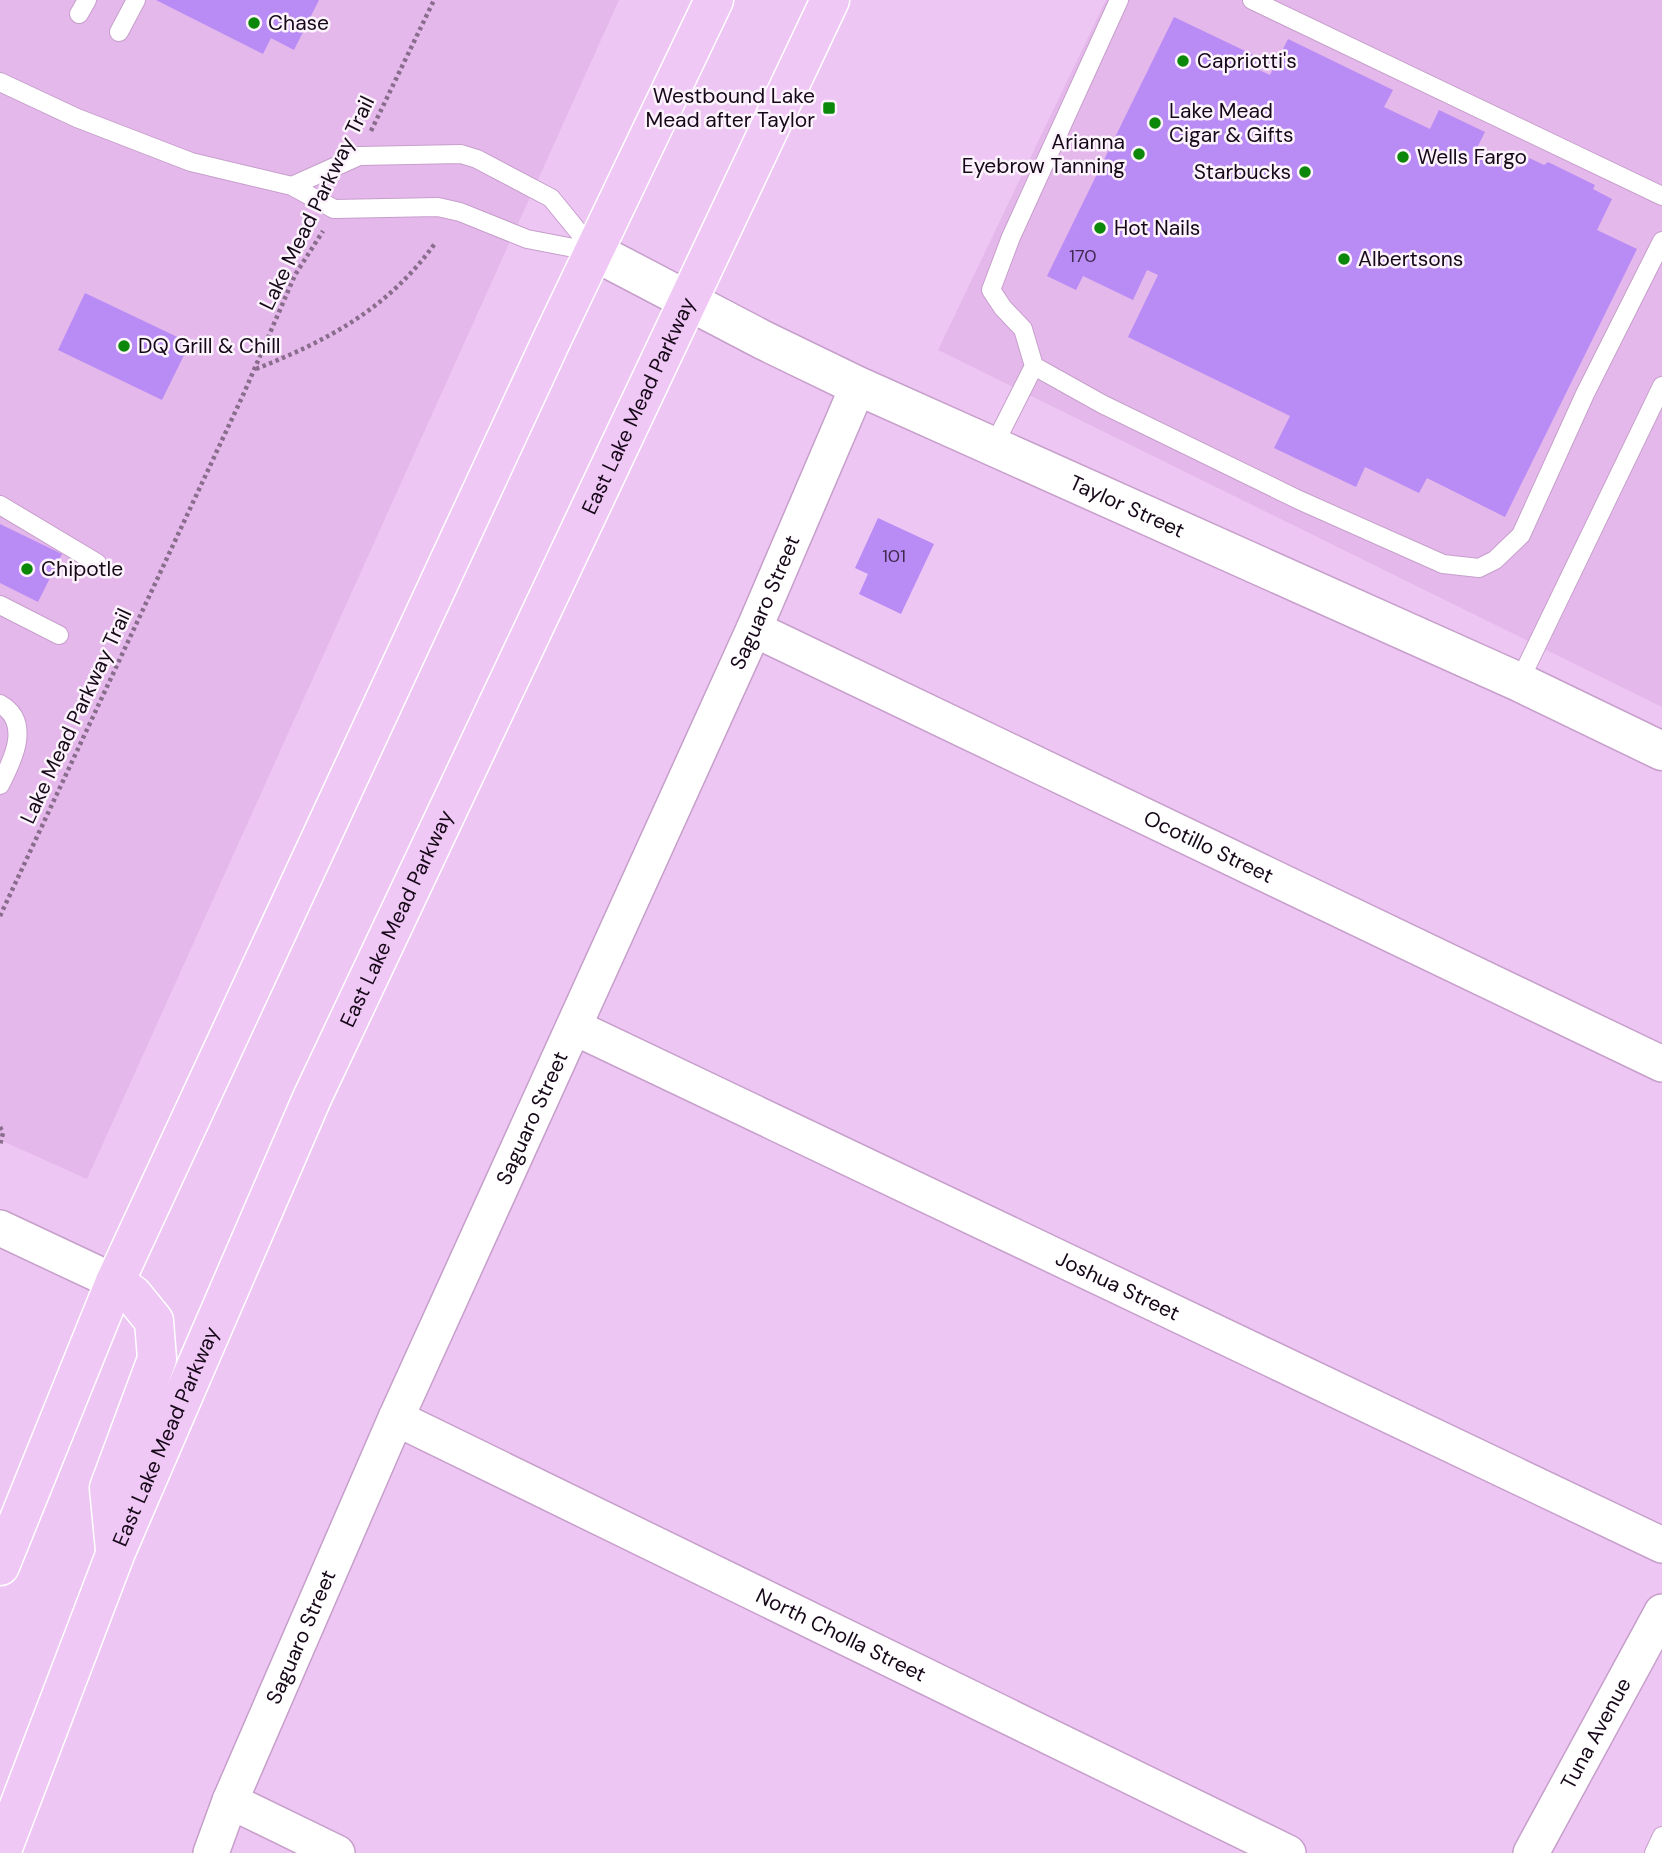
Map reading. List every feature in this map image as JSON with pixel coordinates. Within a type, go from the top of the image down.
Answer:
[{"type":"main road","points":[[0,1566],[115,1282],[547,350],[714,0]]},
{"type":"main road","name":"East Lake Mead Parkway","points":[[1,1853],[116,1552],[312,1098],[830,0]]},
{"type":"main road","points":[[115,1282],[133,1295],[154,1321],[157,1359],[109,1488],[116,1552]]},
{"type":"street","name":"Taylor Street","points":[[595,251],[763,340],[858,386],[1519,682],[1662,751]]},
{"type":"street","name":"Saguaro Street","points":[[211,1853],[230,1801],[396,1419],[754,629],[858,386]]},
{"type":"street","name":"Ocotillo Street","points":[[754,629],[1662,1064]]},
{"type":"street","name":"Joshua Street","points":[[574,1027],[1662,1545]]},
{"type":"street","points":[[0,1228],[115,1282]]},
{"type":"street","name":"North Cholla Street","points":[[396,1419],[1288,1853]]},
{"type":"street","name":"Tuna Avenue","points":[[1531,1853],[1662,1612]]},
{"type":"street","points":[[230,1801],[337,1853]]},
{"type":"lane","points":[[119,32],[136,0]]},
{"type":"lane","points":[[994,445],[1034,366],[1023,329],[1003,308],[991,290],[1011,237],[1119,0]]},
{"type":"lane","points":[[1252,0],[1662,196]]},
{"type":"lane","points":[[0,82],[77,118],[191,162],[292,186],[334,209],[438,207],[460,212],[527,239],[595,251]]},
{"type":"lane","points":[[292,186],[359,156],[461,154],[477,159],[551,198],[595,251]]},
{"type":"lane","points":[[1034,366],[1102,404],[1299,500],[1443,564],[1479,568],[1495,560],[1521,535],[1585,394],[1662,241]]},
{"type":"lane","points":[[1519,682],[1662,386]]},
{"type":"lane","points":[[0,505],[97,563]]},
{"type":"lane","points":[[0,605],[59,635]]},
{"type":"lane","points":[[0,704],[17,720],[18,735],[16,750],[0,785]]},
{"type":"lane","points":[[1654,1853],[1662,1836]]},
{"type":"path","name":"Lake Mead Parkway Trail","points":[[359,156],[434,0]]},
{"type":"path","name":"Lake Mead Parkway Trail","points":[[0,916],[255,369],[295,275],[334,209]]},
{"type":"path","points":[[255,369],[318,343],[371,309],[417,269],[436,242]]},
{"type":"path","points":[[0,1127],[3,1133],[0,1145]]},
{"type":"shaded area","points":[[0,0],[619,0],[87,1179],[0,1140]]},
{"type":"shaded area","points":[[1106,0],[1662,0],[1662,707],[938,350]]},
{"type":"building","name":"Chase","points":[[156,0],[319,0],[294,50],[271,38],[263,54]]},
{"type":"building","name":"Albertsons","points":[[1174,17],[1262,59],[1257,69],[1270,75],[1288,39],[1393,90],[1384,107],[1430,129],[1439,110],[1485,132],[1477,148],[1519,168],[1525,156],[1544,165],[1548,162],[1595,185],[1593,189],[1612,199],[1597,230],[1637,249],[1505,517],[1427,478],[1419,493],[1365,467],[1356,487],[1274,448],[1290,416],[1128,337],[1158,275],[1147,270],[1133,300],[1083,276],[1076,290],[1047,276]]},
{"type":"building","name":"DQ Grill & Chill","points":[[85,293],[190,343],[162,400],[58,350]]},
{"type":"building","points":[[878,518],[934,544],[901,614],[859,594],[868,574],[855,568]]},
{"type":"building","name":"Chipotle","points":[[0,524],[62,554],[38,602],[0,583]]},
{"type":"place","name":"Chase","points":[[254,23]]},
{"type":"place","name":"Capriotti's","points":[[1183,61]]},
{"type":"place","name":"Westbound Lake Mead after Taylor","points":[[829,108]]},
{"type":"place","name":"Lake Mead Cigar & Gifts","points":[[1155,123]]},
{"type":"place","name":"Arianna Eyebrow Tanning","points":[[1139,154]]},
{"type":"place","name":"Wells Fargo","points":[[1403,157]]},
{"type":"place","name":"Starbucks","points":[[1305,172]]},
{"type":"place","name":"Hot Nails","points":[[1100,228]]},
{"type":"place","name":"Albertsons","points":[[1344,259]]},
{"type":"place","name":"DQ Grill & Chill","points":[[124,346]]},
{"type":"place","name":"Chipotle","points":[[27,569]]}]
